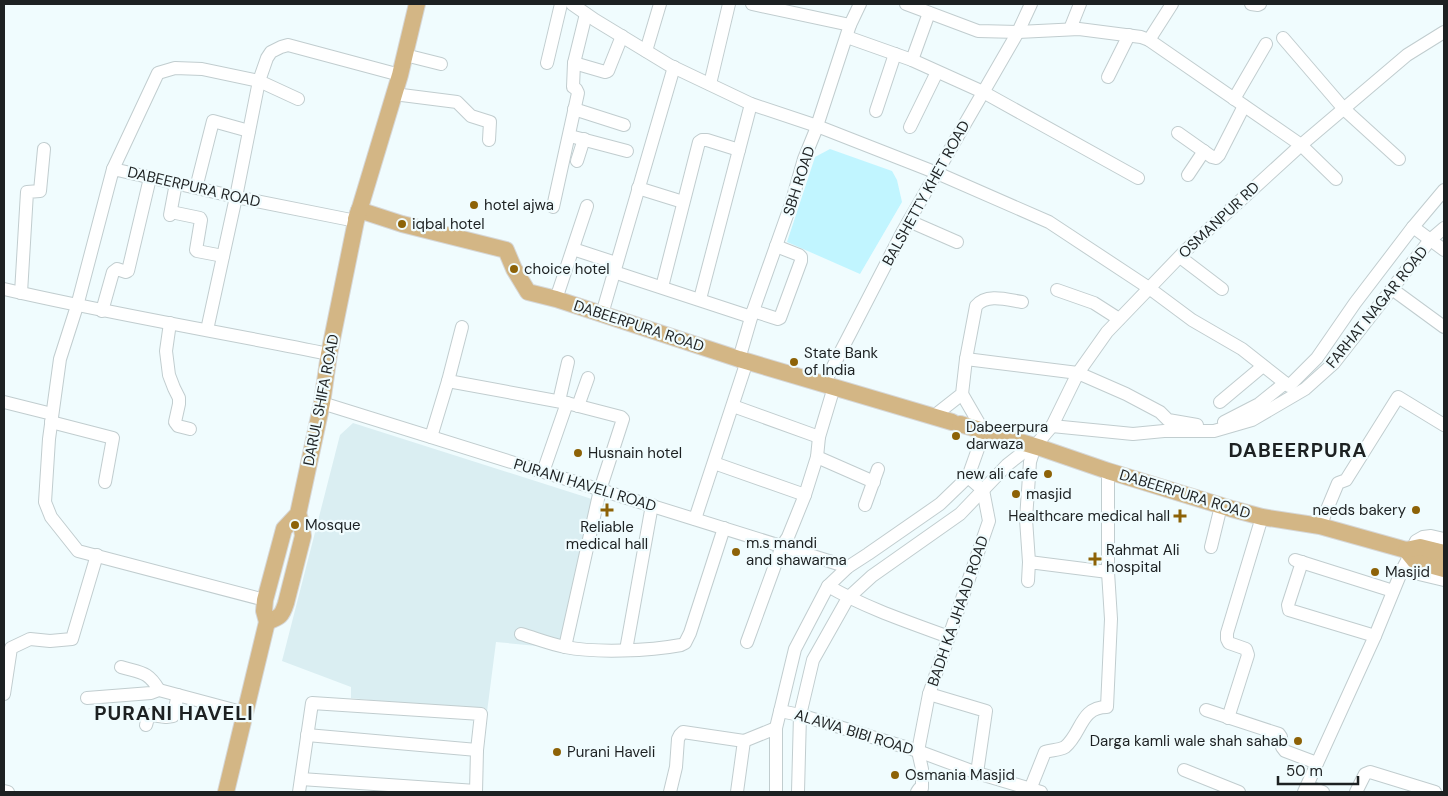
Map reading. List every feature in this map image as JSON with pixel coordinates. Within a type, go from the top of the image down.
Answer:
[{"type":"main road","name":"DARUL SHIFA ROAD","points":[[226,792],[267,622],[264,611],[265,600],[284,529],[298,514],[322,403],[329,354],[356,222],[400,75],[417,4]]},
{"type":"main road","name":"DABEERPURA ROAD","points":[[356,222],[359,210],[402,224],[506,250],[514,269],[528,292],[556,299],[743,360],[1035,446],[1221,506],[1262,517],[1320,526],[1411,555]]},
{"type":"main road","points":[[267,622],[281,615],[286,603],[302,536],[301,522],[298,514]]},
{"type":"main road","points":[[1411,555],[1444,553]]},
{"type":"main road","points":[[1411,555],[1444,568]]},
{"type":"street","points":[[547,63],[561,4]]},
{"type":"street","points":[[572,4],[674,67],[752,104],[817,126],[937,172],[1049,222],[1149,288],[1192,320],[1242,349],[1289,386],[1317,358],[1413,226],[1444,190]]},
{"type":"street","points":[[646,51],[660,4]]},
{"type":"street","points":[[710,84],[729,4]]},
{"type":"street","points":[[752,4],[793,8],[848,31],[983,92],[1138,178]]},
{"type":"street","name":"SBH ROAD","points":[[695,519],[733,406],[752,314],[791,204],[804,159],[817,126],[848,31],[860,4]]},
{"type":"street","points":[[906,4],[978,31],[1018,32],[1080,29],[1129,35],[1149,40],[1301,145],[1336,178]]},
{"type":"street","name":"BALSHETTY KHET ROAD","points":[[747,642],[817,457],[829,385],[909,221],[1018,32],[1031,4]]},
{"type":"street","points":[[1070,30],[1080,4]]},
{"type":"street","points":[[1149,40],[1172,4]]},
{"type":"street","points":[[1251,4],[1260,4]]},
{"type":"street","points":[[912,60],[929,13]]},
{"type":"street","points":[[553,207],[578,93],[573,87],[574,62],[586,14]]},
{"type":"street","name":"OSMANPUR RD","points":[[1035,446],[1052,426],[1078,373],[1107,332],[1149,288],[1301,145],[1407,55],[1444,32]]},
{"type":"street","points":[[1108,77],[1129,35]]},
{"type":"street","points":[[574,62],[605,72],[608,71],[622,36]]},
{"type":"street","points":[[1283,38],[1344,109],[1399,159]]},
{"type":"street","points":[[1178,133],[1212,157],[1216,158],[1219,155],[1239,102],[1266,44]]},
{"type":"street","points":[[207,330],[259,81],[266,58],[280,46],[288,46],[400,75]]},
{"type":"street","points":[[876,112],[896,54]]},
{"type":"street","points":[[405,55],[441,64]]},
{"type":"street","points":[[602,314],[674,67]]},
{"type":"street","points":[[113,169],[158,73],[175,68],[202,69],[259,81],[298,99]]},
{"type":"street","points":[[910,127],[937,72]]},
{"type":"street","points":[[394,94],[457,102],[471,116],[490,122],[488,140]]},
{"type":"street","points":[[700,299],[752,104]]},
{"type":"street","points":[[574,109],[624,125]]},
{"type":"street","points":[[196,188],[213,121],[250,131]]},
{"type":"street","points":[[570,136],[627,151]]},
{"type":"street","points":[[577,161],[584,139]]},
{"type":"street","points":[[662,288],[699,142],[706,140],[739,150]]},
{"type":"street","points":[[21,293],[27,192],[40,191],[44,149]]},
{"type":"street","points":[[1188,175],[1204,151]]},
{"type":"street","name":"DABEERPURA ROAD","points":[[265,600],[78,551],[50,516],[45,502],[51,418],[60,358],[77,306],[113,169],[356,222]]},
{"type":"street","points":[[102,311],[113,272],[117,270],[128,271],[150,178]]},
{"type":"street","points":[[176,184],[170,214],[198,216],[201,220],[196,250],[223,256]]},
{"type":"street","points":[[638,188],[683,202]]},
{"type":"street","points":[[556,299],[587,206]]},
{"type":"street","points":[[909,221],[957,242]]},
{"type":"street","points":[[1413,226],[1444,250]]},
{"type":"street","name":"FARHAT NAGAR ROAD","points":[[1052,426],[1133,434],[1164,431],[1214,431],[1252,420],[1305,389],[1334,363],[1430,240],[1444,228]]},
{"type":"street","points":[[573,249],[662,288],[752,314],[778,319],[801,261],[799,254],[776,246]]},
{"type":"street","points":[[1180,257],[1222,289]]},
{"type":"street","points":[[4,289],[77,306],[329,354]]},
{"type":"street","points":[[1392,289],[1444,327]]},
{"type":"street","points":[[1057,290],[1094,304],[1119,319]]},
{"type":"street","points":[[776,792],[776,728],[795,649],[828,586],[848,566],[940,504],[968,477],[984,432],[962,394],[966,359],[976,306],[984,300],[992,298],[1022,302]]},
{"type":"street","points":[[170,323],[166,352],[169,374],[180,398],[175,422],[178,426],[190,429]]},
{"type":"street","points":[[431,437],[462,327]]},
{"type":"street","points":[[966,359],[1078,373],[1126,394],[1160,412],[1168,420],[1195,425],[1224,422],[1259,404],[1285,383]]},
{"type":"street","points":[[568,362],[568,403]]},
{"type":"street","points":[[1220,402],[1263,366]]},
{"type":"street","points":[[543,472],[568,403],[588,378]]},
{"type":"street","points":[[448,380],[568,403],[623,419],[600,490],[565,647]]},
{"type":"street","points":[[934,416],[962,394]]},
{"type":"street","points":[[1320,526],[1338,483],[1346,480],[1398,397],[1444,425]]},
{"type":"street","points":[[4,402],[113,438],[105,482]]},
{"type":"street","name":"PURANI HAVELI ROAD","points":[[322,403],[848,566]]},
{"type":"street","points":[[733,406],[819,437]]},
{"type":"street","points":[[798,792],[800,715],[813,660],[848,598],[872,576],[960,514],[1007,465],[1035,446]]},
{"type":"street","points":[[1028,581],[1029,562],[1026,519],[1030,462],[1035,446]]},
{"type":"street","points":[[817,457],[876,475],[864,506]]},
{"type":"street","points":[[714,463],[804,495]]},
{"type":"street","points":[[1033,791],[1045,752],[1063,748],[1072,738],[1085,716],[1098,707],[1107,707],[1111,619],[1108,572],[1108,471]]},
{"type":"street","points":[[968,477],[983,490]]},
{"type":"street","name":"BADH KA JHAAD ROAD","points":[[922,791],[922,769],[918,752],[929,694],[989,522],[983,490]]},
{"type":"street","points":[[626,650],[652,506]]},
{"type":"street","points":[[1211,547],[1221,506]]},
{"type":"street","points":[[1228,718],[1248,654],[1246,649],[1229,643],[1227,632],[1262,517]]},
{"type":"street","points":[[521,634],[565,647],[596,650],[673,647],[685,643],[689,637],[724,528]]},
{"type":"street","points":[[1323,792],[1305,789],[1416,541],[1423,537],[1431,536],[1444,540]]},
{"type":"street","points":[[4,694],[11,648],[30,639],[50,641],[72,639],[97,555]]},
{"type":"street","points":[[1411,555],[1444,580]]},
{"type":"street","points":[[1375,636],[1288,610],[1298,561],[1393,591]]},
{"type":"street","points":[[1029,562],[1108,572]]},
{"type":"street","points":[[828,586],[848,598],[898,619],[949,637]]},
{"type":"street","points":[[121,667],[147,675],[154,681],[159,690]]},
{"type":"street","points":[[87,698],[151,693],[159,690],[245,713]]},
{"type":"street","points":[[929,694],[986,711],[977,773]]},
{"type":"street","points":[[146,725],[148,718],[152,715],[173,716],[178,695]]},
{"type":"street","points":[[299,792],[312,703],[482,714],[477,750],[476,792],[301,779]]},
{"type":"street","points":[[1206,710],[1279,734],[1285,751],[1317,764]]},
{"type":"street","name":"ALAWA BIBI ROAD","points":[[780,711],[800,715],[918,752],[1033,791]]},
{"type":"street","points":[[670,792],[676,767],[678,739],[682,732],[744,742],[776,728]]},
{"type":"street","points":[[307,735],[477,750]]},
{"type":"street","points":[[737,792],[744,742]]},
{"type":"street","points":[[1184,770],[1239,792]]},
{"type":"street","points":[[1356,792],[1367,772],[1373,772],[1399,787],[1436,792]]},
{"type":"street","points":[[4,791],[8,792]]},
{"type":"shaded area","points":[[830,149],[892,171],[897,180],[902,202],[860,274],[787,242],[815,157]]},
{"type":"shaded area","points":[[353,423],[595,500],[568,649],[496,642],[487,712],[351,698],[351,687],[282,661],[340,435]]},
{"type":"place","name":"hotel ajwa","points":[[474,205]]},
{"type":"place","name":"iqbal hotel","points":[[402,224]]},
{"type":"place","name":"choice hotel","points":[[514,269]]},
{"type":"place","name":"State Bank of India","points":[[794,362]]},
{"type":"place","name":"Dabeerpura darwaza","points":[[956,436]]},
{"type":"place","name":"Husnain hotel","points":[[578,453]]},
{"type":"place","name":"new ali cafe","points":[[1048,474]]},
{"type":"place","name":"masjid","points":[[1016,494]]},
{"type":"place","name":"Reliable medical hall","points":[[607,510]]},
{"type":"place","name":"needs bakery","points":[[1416,510]]},
{"type":"place","name":"Healthcare medical hall","points":[[1180,516]]},
{"type":"place","name":"Mosque","points":[[295,525]]},
{"type":"place","name":"m.s mandi and shawarma","points":[[736,552]]},
{"type":"place","name":"Rahmat Ali hospital","points":[[1095,559]]},
{"type":"place","name":"Masjid","points":[[1375,572]]},
{"type":"place","name":"Darga kamli wale shah sahab","points":[[1298,741]]},
{"type":"place","name":"Purani Haveli","points":[[557,752]]},
{"type":"place","name":"Osmania Masjid","points":[[895,775]]},
{"type":"district","name":"DABEERPURA","points":[[1298,450]]},
{"type":"district","name":"PURANI HAVELI","points":[[174,713]]}]
